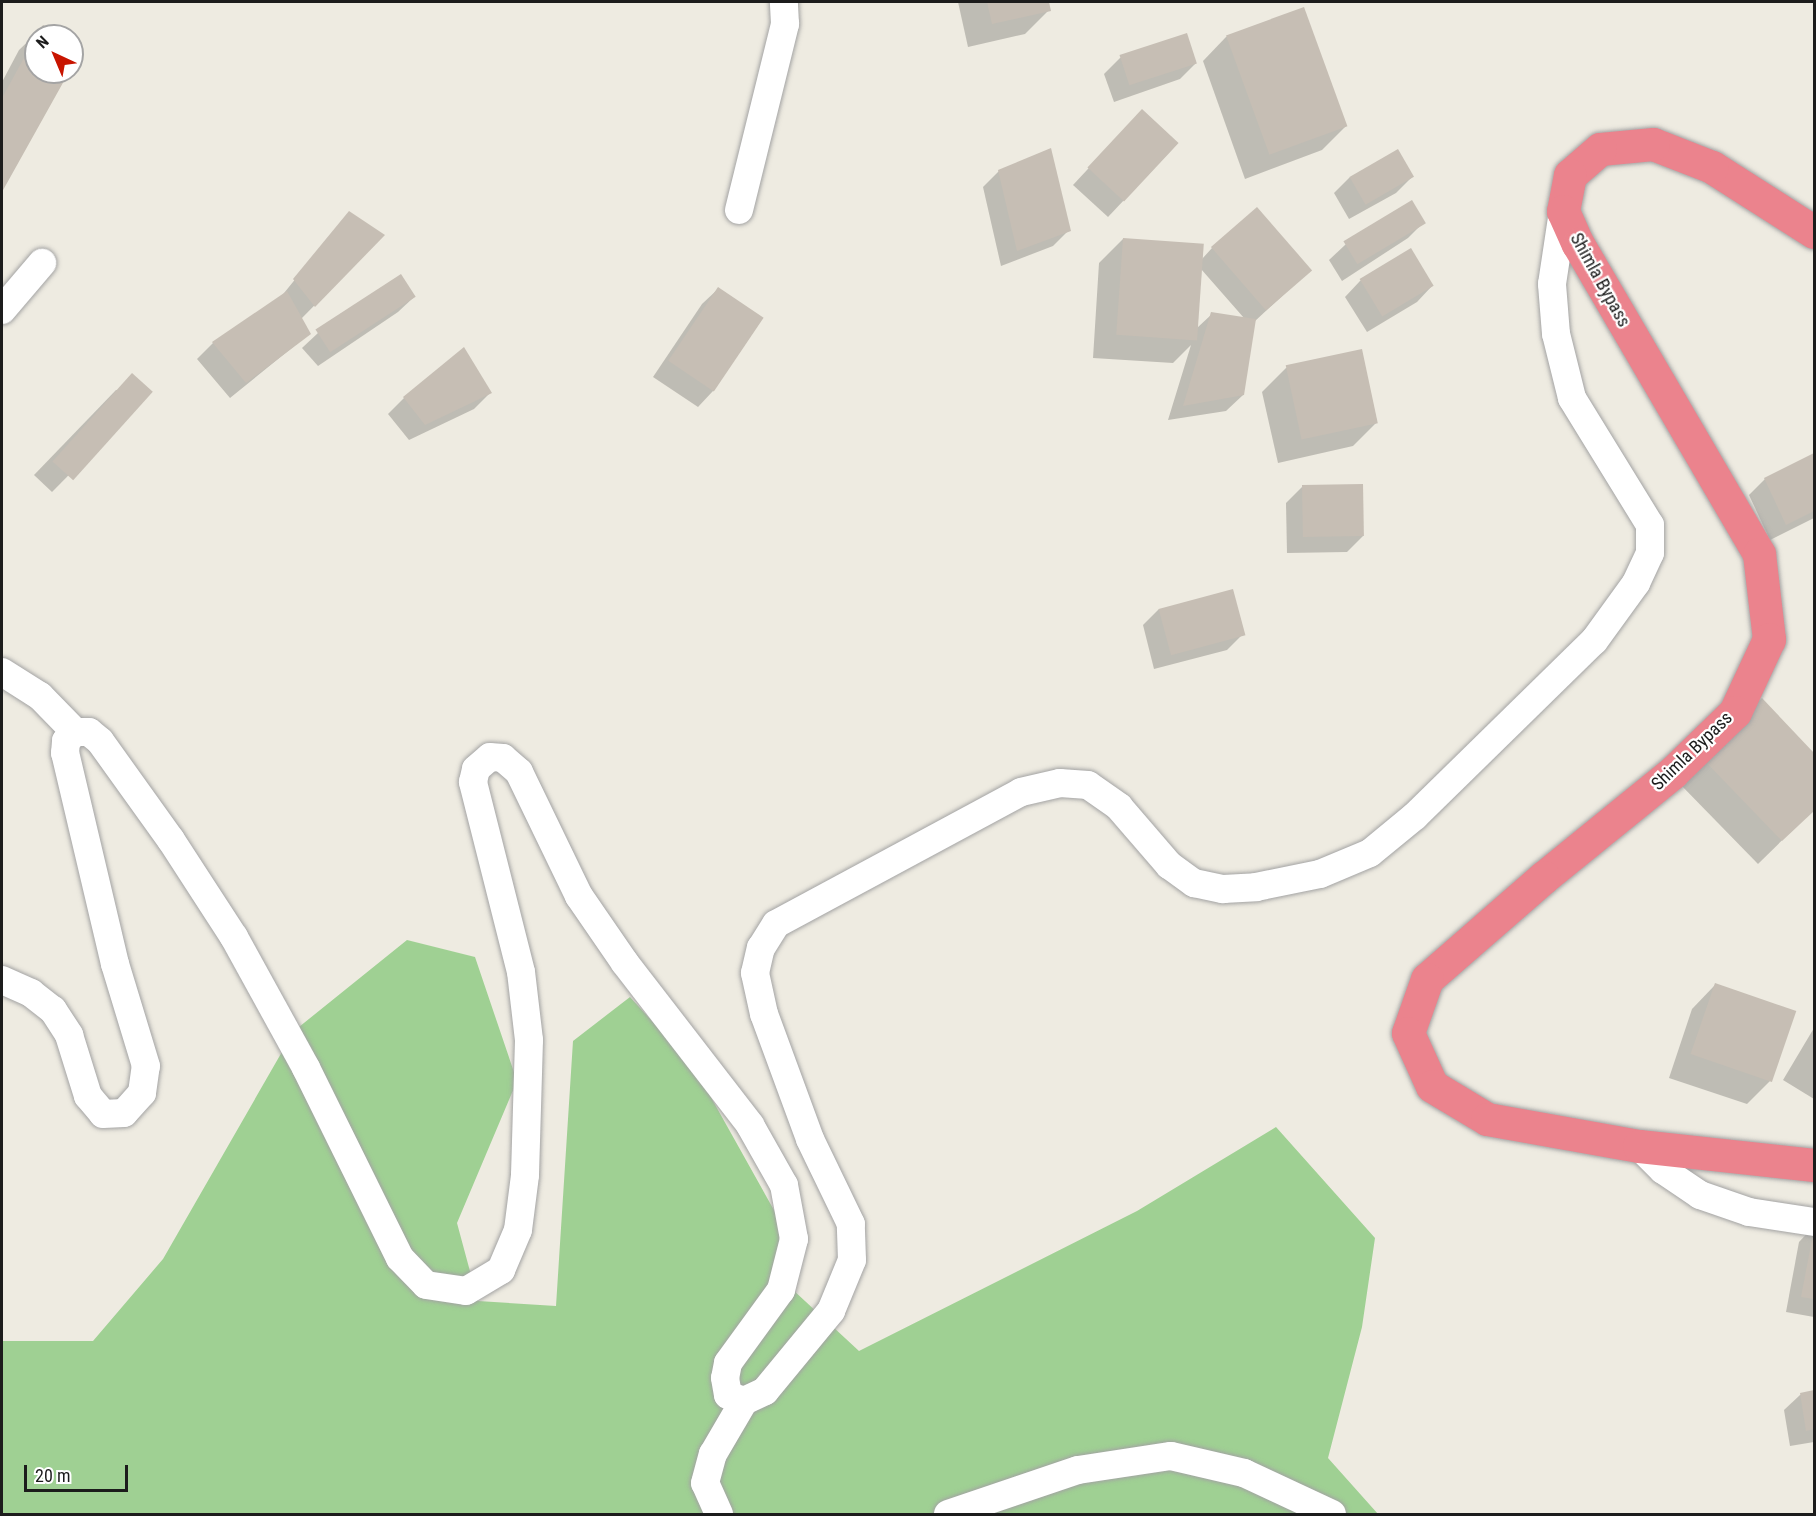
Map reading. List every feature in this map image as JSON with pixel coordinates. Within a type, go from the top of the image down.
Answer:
[{"type":"highway","name":"Shimla Bypass","points":[[1815,232],[1712,167],[1653,144],[1600,149],[1570,175],[1563,211],[1578,244],[1759,554],[1769,639],[1735,712],[1672,773],[1544,877],[1427,979],[1408,1033],[1432,1086],[1487,1119],[1639,1146],[1815,1165]]},
{"type":"street","points":[[739,210],[785,24],[784,2]]},
{"type":"street","points":[[719,1515],[705,1483],[713,1454],[744,1401],[765,1391],[831,1311],[852,1260],[851,1224],[801,1117],[762,1004],[755,973],[761,948],[776,924],[1021,792],[1060,783],[1088,785],[1119,807],[1169,865],[1194,883],[1223,889],[1256,887],[1320,874],[1370,853],[1415,816],[1594,641],[1636,583],[1650,553],[1650,525],[1572,398],[1556,334],[1552,284],[1563,211]]},
{"type":"street","points":[[2,310],[42,263]]},
{"type":"street","points":[[2,672],[40,696],[75,732]]},
{"type":"street","points":[[2,980],[31,993],[53,1010],[69,1035],[88,1096],[102,1114],[124,1113],[142,1093],[146,1066],[104,919],[65,753],[66,741],[75,732],[89,732],[100,741],[234,937],[306,1068],[400,1258],[426,1285],[466,1291],[501,1269],[518,1230],[525,1175],[530,1040],[521,972],[473,782],[476,769],[490,757],[503,758],[519,772],[579,896],[625,963],[750,1125],[784,1185],[794,1239],[782,1290],[726,1371],[728,1395],[744,1401]]},
{"type":"street","points":[[1639,1146],[1663,1170],[1700,1195],[1749,1212],[1815,1222]]},
{"type":"street","points":[[948,1515],[1078,1470],[1170,1456],[1244,1473],[1332,1515]]},
{"type":"green space","points":[[407,940],[475,957],[517,1081],[457,1223],[478,1301],[556,1306],[573,1041],[630,997],[694,1067],[789,1237],[792,1289],[859,1351],[1137,1211],[1276,1127],[1375,1238],[1362,1327],[1328,1458],[1378,1514],[2,1514],[2,1341],[93,1341],[163,1259],[294,1031]]},
{"type":"building","points":[[987,2],[1049,2],[1051,11],[992,24]]},
{"type":"building","points":[[1304,7],[1347,126],[1269,155],[1226,35]]},
{"type":"building","points":[[1187,33],[1197,63],[1129,85],[1119,55]]},
{"type":"building","points":[[24,58],[24,84],[62,84],[2,192],[2,98]]},
{"type":"building","points":[[1142,109],[1179,143],[1124,202],[1087,168]]},
{"type":"building","points":[[1051,148],[1071,231],[1017,251],[998,170]]},
{"type":"building","points":[[1398,149],[1414,177],[1366,205],[1350,177]]},
{"type":"building","points":[[1412,200],[1426,223],[1357,264],[1343,241]]},
{"type":"building","points":[[1257,207],[1312,270],[1266,310],[1211,247]]},
{"type":"building","points":[[349,211],[385,235],[315,307],[293,279]]},
{"type":"building","points":[[1123,238],[1204,244],[1197,340],[1116,335]]},
{"type":"building","points":[[1411,248],[1434,286],[1382,317],[1360,279]]},
{"type":"building","points":[[401,274],[416,297],[330,352],[315,330]]},
{"type":"building","points":[[718,287],[764,318],[714,392],[668,361]]},
{"type":"building","points":[[287,291],[311,334],[246,383],[212,342]]},
{"type":"building","points":[[1211,312],[1256,319],[1244,395],[1183,406]]},
{"type":"building","points":[[464,347],[492,393],[425,425],[403,397]]},
{"type":"building","points":[[1362,349],[1378,423],[1302,440],[1286,365]]},
{"type":"building","points":[[132,373],[153,392],[73,480],[52,461]]},
{"type":"building","points":[[1814,453],[1814,511],[1786,525],[1764,478]]},
{"type":"building","points":[[1363,484],[1364,536],[1303,537],[1302,485]]},
{"type":"building","points":[[1233,589],[1245,635],[1171,655],[1159,609]]},
{"type":"building","points":[[1762,698],[1814,753],[1814,811],[1782,841],[1701,757]]},
{"type":"building","points":[[1715,983],[1796,1011],[1772,1082],[1691,1054]]},
{"type":"building","points":[[1814,1229],[1814,1299],[1801,1297]]},
{"type":"building","points":[[1814,1390],[1814,1429],[1806,1431],[1800,1393]]}]
